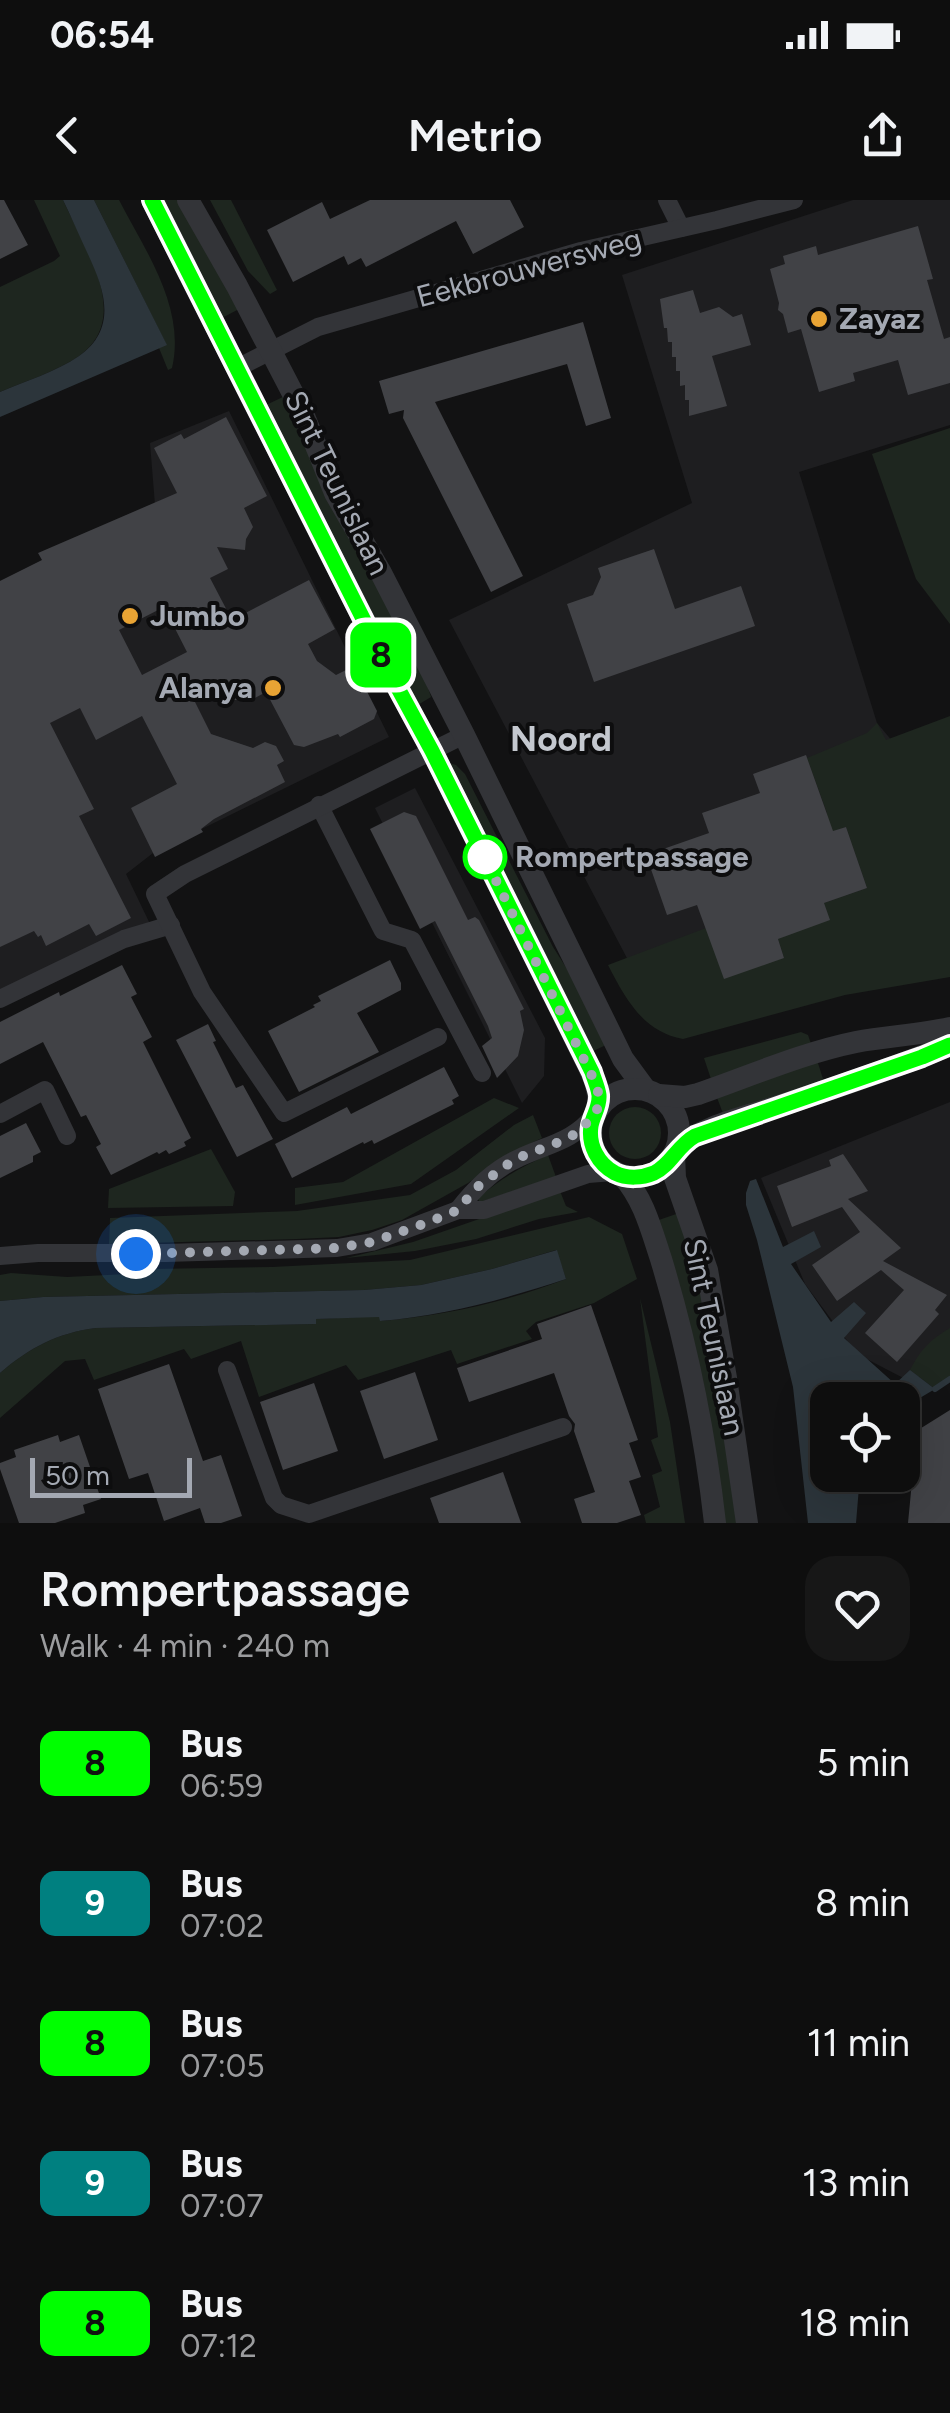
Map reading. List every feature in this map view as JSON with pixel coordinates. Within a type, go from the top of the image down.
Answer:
[{"type":"street","name":"Sint Teunislaan","points":[[152,200],[592,1072],[599,1096],[596,1111]]},
{"type":"street","name":"Sint Teunislaan","points":[[188,200],[302,411],[335,493],[382,573],[623,1059],[638,1082],[652,1092]]},
{"type":"street","points":[[667,200],[680,228]]},
{"type":"street","name":"Eekbrouwersweg","points":[[238,368],[318,327],[593,248],[794,200]]},
{"type":"street","points":[[438,1037],[284,1114],[202,992],[154,894],[319,805],[464,735]]},
{"type":"street","points":[[319,805],[383,931],[412,940],[482,1073]]},
{"type":"street","points":[[0,999],[124,940],[171,925]]},
{"type":"street","points":[[458,1210],[476,1188],[515,1159],[574,1135],[607,1098],[619,1092],[632,1088],[685,1097],[856,1042],[950,1028]]},
{"type":"street","points":[[0,1256],[337,1248],[372,1242],[458,1210],[484,1210],[588,1174],[652,1174],[665,1166],[684,1142],[708,1130],[950,1045]]},
{"type":"street","points":[[0,1114],[45,1090],[67,1136]]},
{"type":"street","points":[[652,1092],[670,1106],[677,1120],[680,1135],[675,1152]]},
{"type":"street","points":[[596,1111],[591,1124],[592,1146],[604,1165],[618,1174]]},
{"type":"street","name":"Sint Teunislaan","points":[[675,1152],[675,1178],[707,1270],[747,1523]]},
{"type":"street","name":"Sint Teunislaan","points":[[618,1174],[644,1207],[668,1284],[694,1384],[715,1523]]},
{"type":"street","points":[[227,1370],[274,1498],[280,1505],[310,1519],[564,1427]]},
{"type":"shaded area","points":[[34,200],[63,200],[99,280],[103,321],[95,340],[79,356],[0,392],[0,287],[60,256]]},
{"type":"shaded area","points":[[63,200],[94,200],[167,345],[0,417],[0,392],[79,356],[92,345],[104,319],[98,278]]},
{"type":"shaded area","points":[[94,200],[119,200],[161,281],[169,302],[175,346],[172,368],[168,370],[159,348],[166,344]]},
{"type":"shaded area","points":[[159,200],[179,200],[239,309],[220,319]]},
{"type":"shaded area","points":[[210,200],[231,200],[277,290],[270,294],[248,271]]},
{"type":"shaded area","points":[[853,200],[950,200],[950,425],[799,472],[877,723],[910,762],[950,954],[658,1017],[449,620],[692,503],[622,275]]},
{"type":"shaded area","points":[[287,395],[422,670],[431,697],[416,706],[264,406]]},
{"type":"shaded area","points":[[229,411],[389,737],[153,853],[126,874],[151,926],[0,1005],[0,581],[155,505],[150,443]]},
{"type":"shaded area","points":[[950,428],[950,624],[916,579],[872,454]]},
{"type":"shaded area","points":[[950,716],[950,977],[845,995],[683,1039],[657,1029],[637,1012],[608,965],[706,928],[784,958],[778,939],[824,903],[867,888],[846,827],[826,834],[827,813],[807,758],[867,733],[877,723],[886,740]]},
{"type":"shaded area","points":[[449,763],[465,774],[606,1045],[591,1052]]},
{"type":"shaded area","points":[[415,788],[545,1038],[544,1076],[522,1103],[375,808]]},
{"type":"shaded area","points":[[801,1032],[808,1035],[812,1047],[712,1082],[704,1058]]},
{"type":"shaded area","points":[[817,1060],[824,1082],[724,1116],[716,1095]]},
{"type":"shaded area","points":[[494,1098],[519,1108],[411,1184],[295,1205],[295,1188],[343,1182]]},
{"type":"shaded area","points":[[950,1102],[950,1345],[914,1382],[857,1354],[805,1284],[761,1178]]},
{"type":"shaded area","points":[[635,1107],[654,1114],[661,1133],[654,1152],[635,1159],[616,1152],[609,1133],[616,1114]]},
{"type":"shaded area","points":[[533,1115],[542,1138],[506,1155],[468,1183],[402,1220],[372,1230],[339,1237],[109,1244],[110,1218],[297,1211],[410,1195],[456,1170]]},
{"type":"shaded area","points":[[211,1149],[235,1192],[233,1206],[108,1208],[109,1189]]},
{"type":"shaded area","points":[[548,1155],[556,1177],[479,1201],[503,1179]]},
{"type":"shaded area","points":[[756,1179],[783,1247],[814,1231],[821,1247],[791,1264],[831,1322],[854,1302],[866,1313],[844,1338],[893,1382],[810,1382],[810,1492],[859,1492],[856,1523],[808,1523],[793,1387],[746,1205],[750,1181]]},
{"type":"shaded area","points":[[560,1191],[566,1206],[578,1212],[539,1219],[476,1239],[415,1251],[346,1258],[413,1242]]},
{"type":"shaded area","points":[[679,1213],[699,1272],[741,1523],[723,1523],[656,1221]]},
{"type":"shaded area","points":[[589,1217],[622,1234],[637,1279],[594,1303],[536,1322],[526,1331],[532,1339],[457,1364],[451,1350],[358,1380],[346,1365],[259,1397],[241,1341],[191,1359],[184,1349],[94,1380],[85,1359],[65,1361],[0,1418],[0,1373],[44,1343],[82,1330],[315,1324],[316,1319],[380,1316],[381,1321],[404,1319],[498,1301],[566,1279],[556,1250],[421,1285],[364,1290],[0,1301],[0,1275],[67,1277],[151,1269],[410,1260]]},
{"type":"shaded area","points":[[557,1250],[566,1279],[451,1311],[380,1321],[379,1317],[316,1319],[316,1324],[96,1328],[44,1343],[0,1373],[0,1301],[421,1285]]},
{"type":"shaded area","points":[[640,1298],[670,1422],[685,1523],[646,1523],[644,1515],[660,1507],[652,1475],[662,1471],[651,1440],[658,1437]]},
{"type":"shaded area","points":[[950,1328],[950,1379],[935,1389],[910,1370],[927,1346]]},
{"type":"shaded area","points":[[910,1370],[935,1389],[920,1398],[920,1382],[897,1382]]},
{"type":"building","points":[[0,200],[4,200],[28,245],[0,259]]},
{"type":"building","points":[[370,200],[510,200],[524,227],[473,254],[456,221],[366,267],[361,258],[348,265],[344,256],[293,282],[267,230],[322,202],[330,219]]},
{"type":"building","points":[[918,226],[933,279],[927,280],[944,339],[950,337],[950,383],[908,395],[898,360],[853,373],[855,381],[819,392],[801,329],[788,333],[778,310],[770,269],[785,264],[783,256],[816,246],[818,255]]},
{"type":"building","points":[[693,290],[700,313],[719,307],[733,317],[742,314],[751,345],[712,356],[727,406],[689,416],[689,400],[685,400],[685,385],[680,386],[680,371],[676,371],[676,357],[672,357],[672,342],[668,342],[664,328],[660,299]]},
{"type":"building","points":[[583,322],[611,418],[586,426],[567,364],[435,402],[523,576],[491,592],[403,418],[404,410],[389,414],[379,381]]},
{"type":"building","points":[[226,417],[267,496],[244,508],[253,527],[245,550],[217,547],[228,569],[210,578],[232,620],[309,580],[335,629],[308,644],[317,661],[336,675],[348,669],[357,672],[377,711],[374,719],[340,737],[338,734],[304,747],[294,745],[266,692],[251,700],[194,700],[211,734],[253,748],[265,742],[276,746],[284,761],[277,765],[285,782],[214,819],[201,829],[203,832],[155,857],[131,808],[177,784],[142,716],[96,740],[80,708],[50,723],[94,809],[79,816],[131,918],[96,936],[89,924],[46,946],[34,931],[0,947],[0,581],[42,560],[38,553],[177,493],[154,448],[181,434],[184,439]],"holes":[[[164,607],[187,652],[142,675],[119,630]]]},
{"type":"building","points":[[654,549],[675,609],[741,586],[755,626],[594,682],[567,604],[593,595],[601,577],[598,568]]},
{"type":"building","points":[[806,755],[833,831],[846,827],[867,888],[824,903],[830,920],[778,939],[784,958],[724,979],[697,905],[667,915],[646,855],[709,833],[702,813],[760,793],[753,774]]},
{"type":"building","points":[[404,812],[416,816],[468,920],[479,920],[524,1009],[520,1011],[524,1030],[518,1056],[497,1078],[482,1046],[492,1038],[488,1026],[435,921],[420,929],[370,829]]},
{"type":"building","points":[[390,960],[401,990],[357,1013],[379,1052],[299,1092],[268,1031],[315,1007],[321,1001],[318,996]]},
{"type":"building","points":[[122,965],[137,994],[131,997],[152,1037],[143,1042],[191,1138],[184,1142],[186,1146],[169,1154],[166,1150],[157,1152],[111,1175],[96,1147],[101,1144],[86,1115],[81,1117],[43,1042],[0,1064],[0,1022]]},
{"type":"building","points":[[208,1024],[236,1088],[243,1085],[273,1139],[237,1157],[176,1040]]},
{"type":"building","points":[[444,1067],[459,1096],[452,1100],[454,1104],[374,1144],[372,1140],[363,1142],[292,1178],[275,1144],[347,1107],[351,1114]]},
{"type":"building","points":[[26,1123],[41,1152],[33,1156],[33,1162],[0,1178],[0,1136]]},
{"type":"building","points":[[843,1154],[868,1191],[848,1199],[901,1248],[883,1261],[947,1295],[935,1310],[939,1314],[897,1362],[865,1333],[904,1290],[881,1270],[837,1301],[812,1265],[860,1232],[842,1207],[792,1227],[777,1186],[831,1166],[829,1160]]},
{"type":"building","points":[[591,1305],[638,1440],[629,1443],[641,1477],[629,1481],[641,1515],[617,1523],[582,1523],[574,1499],[595,1492],[575,1424],[554,1373],[469,1402],[457,1368],[542,1339],[537,1324]]},
{"type":"building","points":[[169,1364],[203,1461],[221,1455],[242,1516],[205,1523],[200,1508],[164,1521],[148,1473],[129,1479],[98,1389]]},
{"type":"building","points":[[415,1372],[438,1440],[384,1459],[360,1391]]},
{"type":"building","points":[[314,1383],[338,1451],[283,1470],[260,1402]]},
{"type":"building","points":[[950,1410],[950,1523],[908,1523],[911,1492],[920,1492],[920,1429]]},
{"type":"building","points":[[58,1435],[60,1442],[79,1435],[101,1499],[83,1505],[85,1513],[55,1523],[19,1523],[0,1463],[16,1457],[14,1450]]},
{"type":"building","points":[[503,1472],[521,1523],[439,1523],[430,1498]]},
{"type":"waterway","points":[[935,1389],[950,1379]]},
{"type":"bus line","name":"8","points":[[152,200],[592,1072],[599,1096],[591,1124],[592,1146],[604,1165],[623,1176],[652,1174],[695,1136],[950,1045]]},
{"type":"place","name":"Zayaz","points":[[819,319]]},
{"type":"place","name":"Jumbo","points":[[130,616]]},
{"type":"place","name":"Alanya","points":[[273,688]]},
{"type":"place","name":"Rompertpassage","points":[[485,857]]},
{"type":"district","name":"Noord","points":[[561,739]]},
{"type":"route","points":[[136,1254],[323,1249],[372,1242],[458,1210],[476,1188],[515,1159],[567,1139],[587,1124],[598,1108],[592,1072],[483,854],[485,857]]}]
